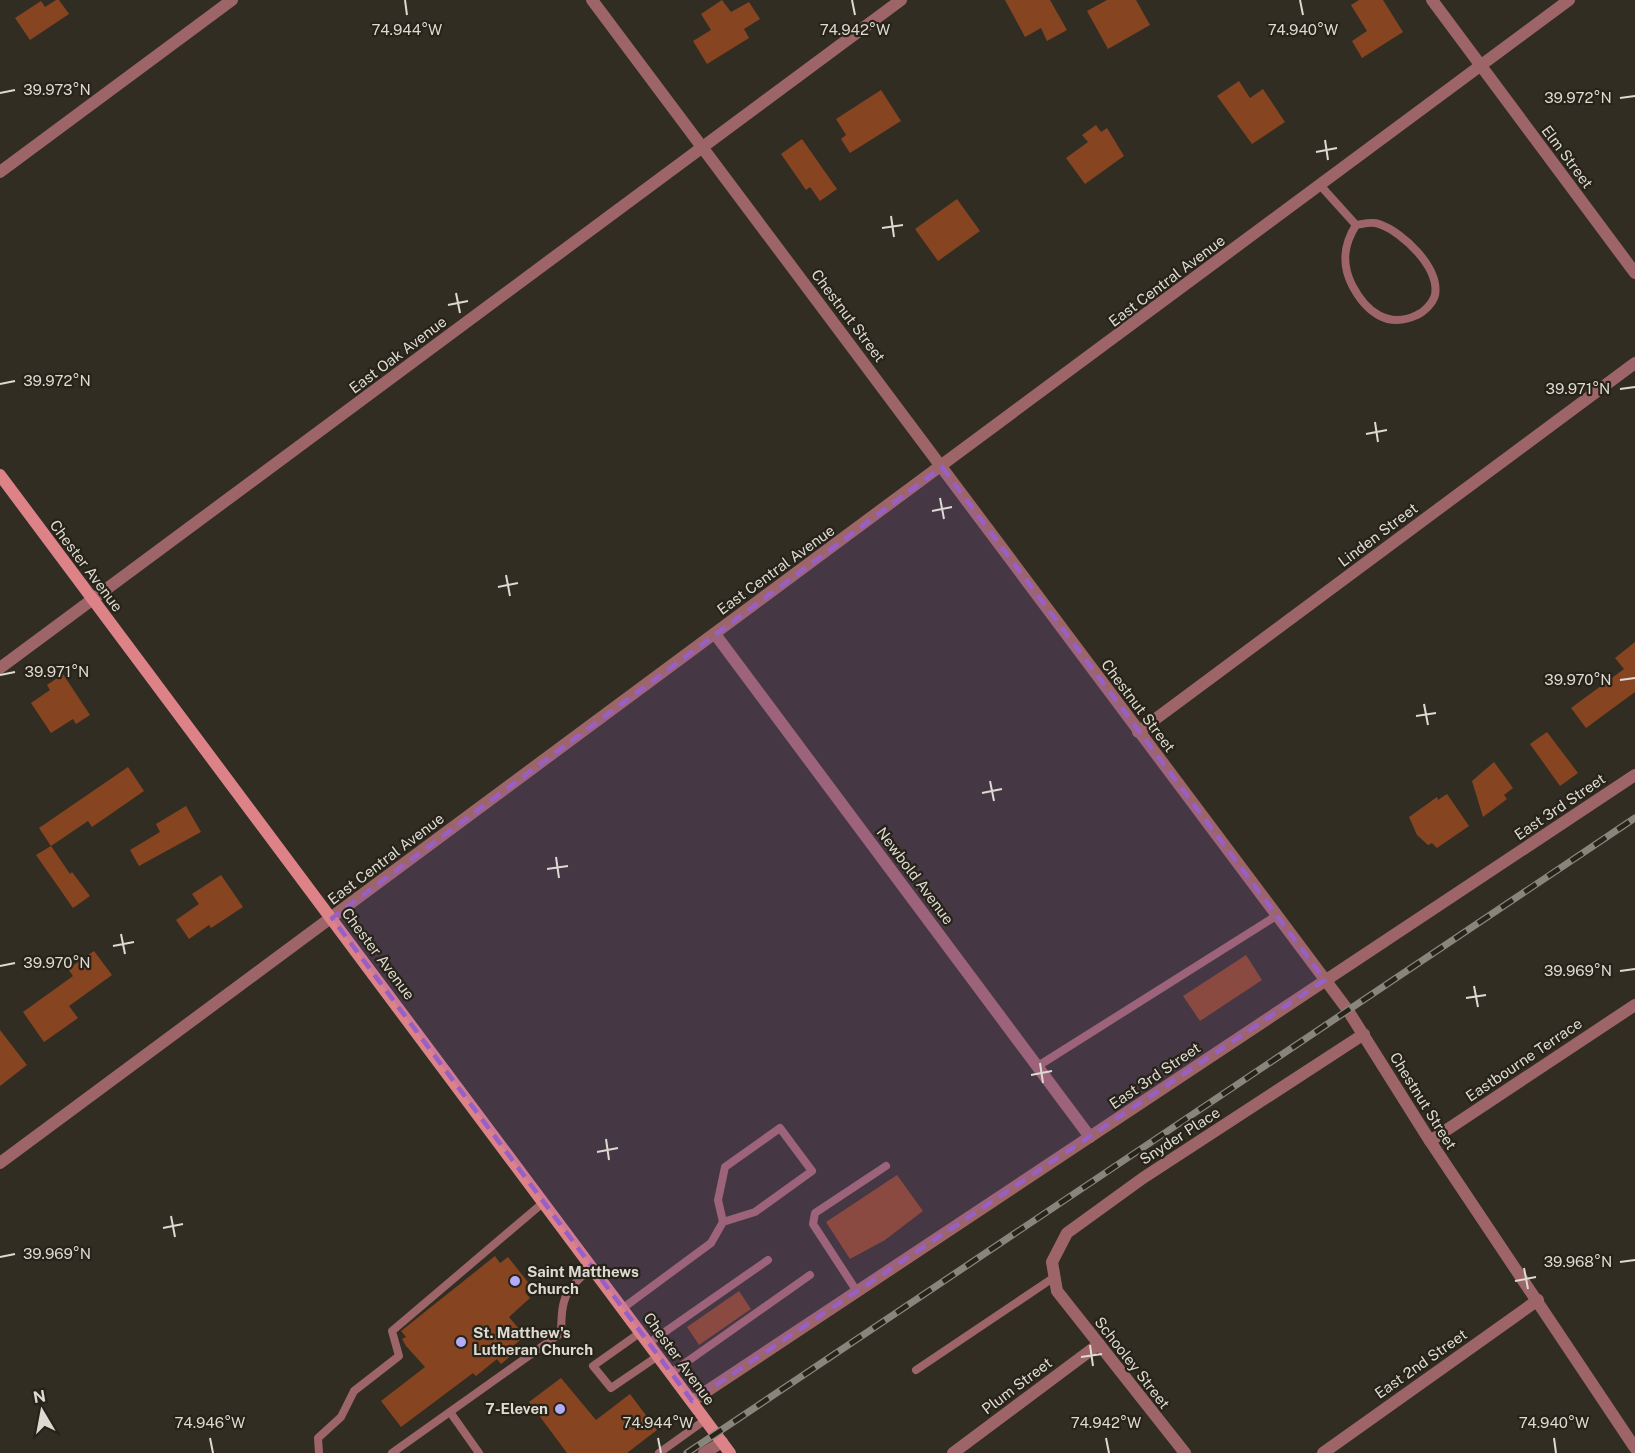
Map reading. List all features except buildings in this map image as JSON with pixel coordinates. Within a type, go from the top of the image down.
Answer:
[{"type":"main road","name":"Chester Avenue","points":[[0,475],[730,1453]]},
{"type":"street","points":[[0,172],[232,0]]},
{"type":"street","name":"Chestnut Street","points":[[592,0],[1364,1034],[1430,1140],[1635,1448]]},
{"type":"street","name":"East Oak Avenue","points":[[0,668],[901,0]]},
{"type":"street","name":"Elm Street","points":[[1432,0],[1635,273]]},
{"type":"street","name":"East Central Avenue","points":[[0,1163],[1569,0]]},
{"type":"street","name":"Linden Street","points":[[1138,732],[1635,363]]},
{"type":"street","name":"Newbold Avenue","points":[[715,634],[1090,1137]]},
{"type":"street","name":"East 3rd Street","points":[[692,1401],[1635,775]]},
{"type":"street","name":"Eastbourne Terrace","points":[[1430,1140],[1635,1005]]},
{"type":"street","name":"Snyder Place","points":[[1057,1291],[1052,1262],[1058,1246],[1067,1233],[1086,1218],[1364,1034]]},
{"type":"street","name":"Schooley Street","points":[[1057,1291],[1185,1453]]},
{"type":"street","name":"East 2nd Street","points":[[1323,1453],[1538,1300]]},
{"type":"street","name":"Plum Street","points":[[953,1453],[1100,1344]]},
{"type":"street","points":[[704,1453],[722,1442]]},
{"type":"lane","points":[[1319,184],[1356,225]]},
{"type":"lane","points":[[1376,222],[1384,226],[1404,238],[1424,262],[1436,281],[1435,298],[1422,313],[1402,322],[1385,320],[1371,309],[1352,285],[1344,261],[1346,240],[1356,225],[1376,222]]},
{"type":"lane","points":[[1038,1066],[1276,916]]},
{"type":"lane","points":[[623,1308],[711,1243],[723,1222],[718,1200],[725,1167],[780,1128],[812,1171],[755,1212],[723,1222]]},
{"type":"lane","points":[[856,1290],[813,1224],[815,1213],[886,1166]]},
{"type":"lane","points":[[319,1453],[318,1438],[341,1417],[354,1391],[399,1356],[392,1331],[544,1202]]},
{"type":"lane","points":[[649,1343],[768,1260]]},
{"type":"lane","points":[[392,1453],[561,1333],[563,1298],[568,1288],[592,1267]]},
{"type":"lane","points":[[671,1372],[810,1275]]},
{"type":"lane","points":[[916,1370],[1053,1278]]},
{"type":"lane","points":[[641,1332],[593,1366],[611,1388],[658,1356]]},
{"type":"lane","points":[[450,1412],[479,1453]]},
{"type":"lane","points":[[658,1453],[705,1420]]},
{"type":"highlighted area","points":[[942,467],[1325,980],[692,1401],[332,918]]},
{"type":"railway","points":[[687,1453],[1635,818]]},
{"type":"place","name":"Saint Matthews Church","points":[[515,1281]]},
{"type":"place","name":"St. Matthew's Lutheran Church","points":[[461,1342]]},
{"type":"place","name":"7-Eleven","points":[[560,1409]]}]
